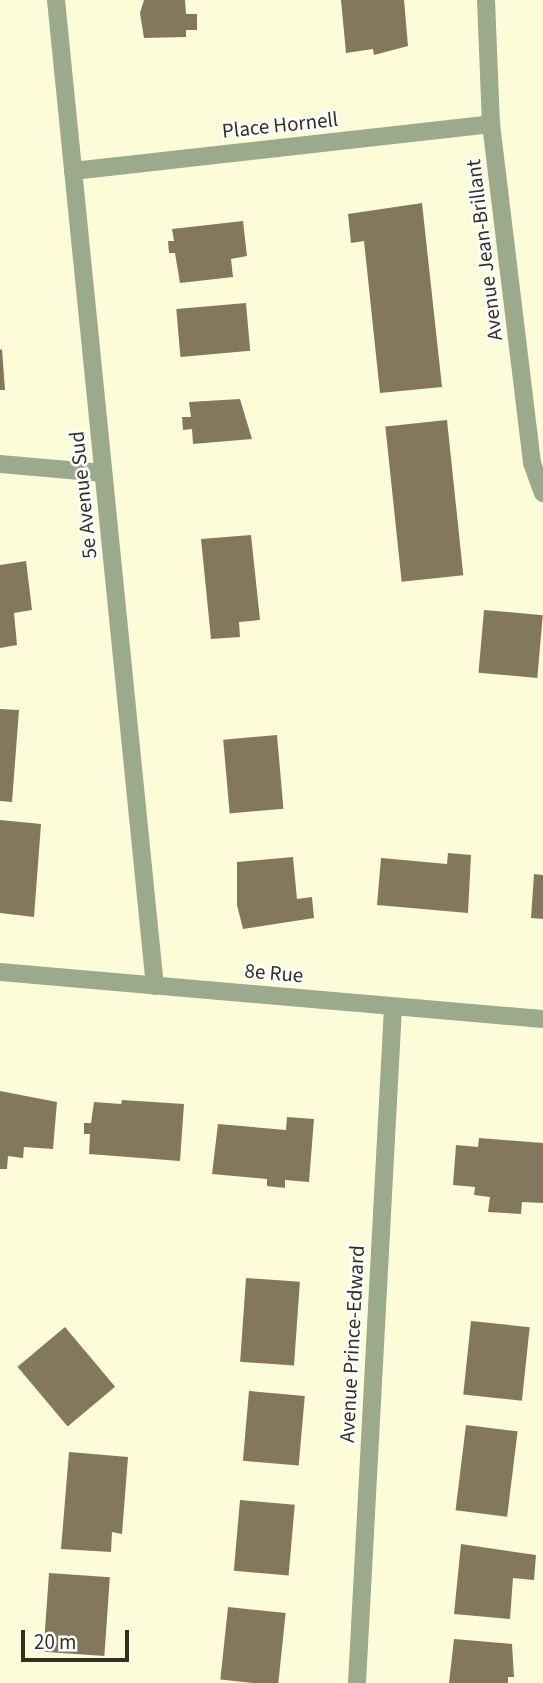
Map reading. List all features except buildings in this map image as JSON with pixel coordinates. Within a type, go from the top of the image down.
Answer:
[{"type":"street","name":"5e Avenue Sud","points":[[56,0],[155,986]]},
{"type":"street","name":"Avenue Jean-Brillant","points":[[486,0],[491,124],[533,463],[543,493]]},
{"type":"street","name":"Place Hornell","points":[[73,171],[491,124]]},
{"type":"street","points":[[0,464],[103,473]]},
{"type":"street","name":"8e Rue","points":[[0,972],[543,1020]]},
{"type":"street","name":"Avenue Prince-Edward","points":[[357,1683],[393,1007]]}]
